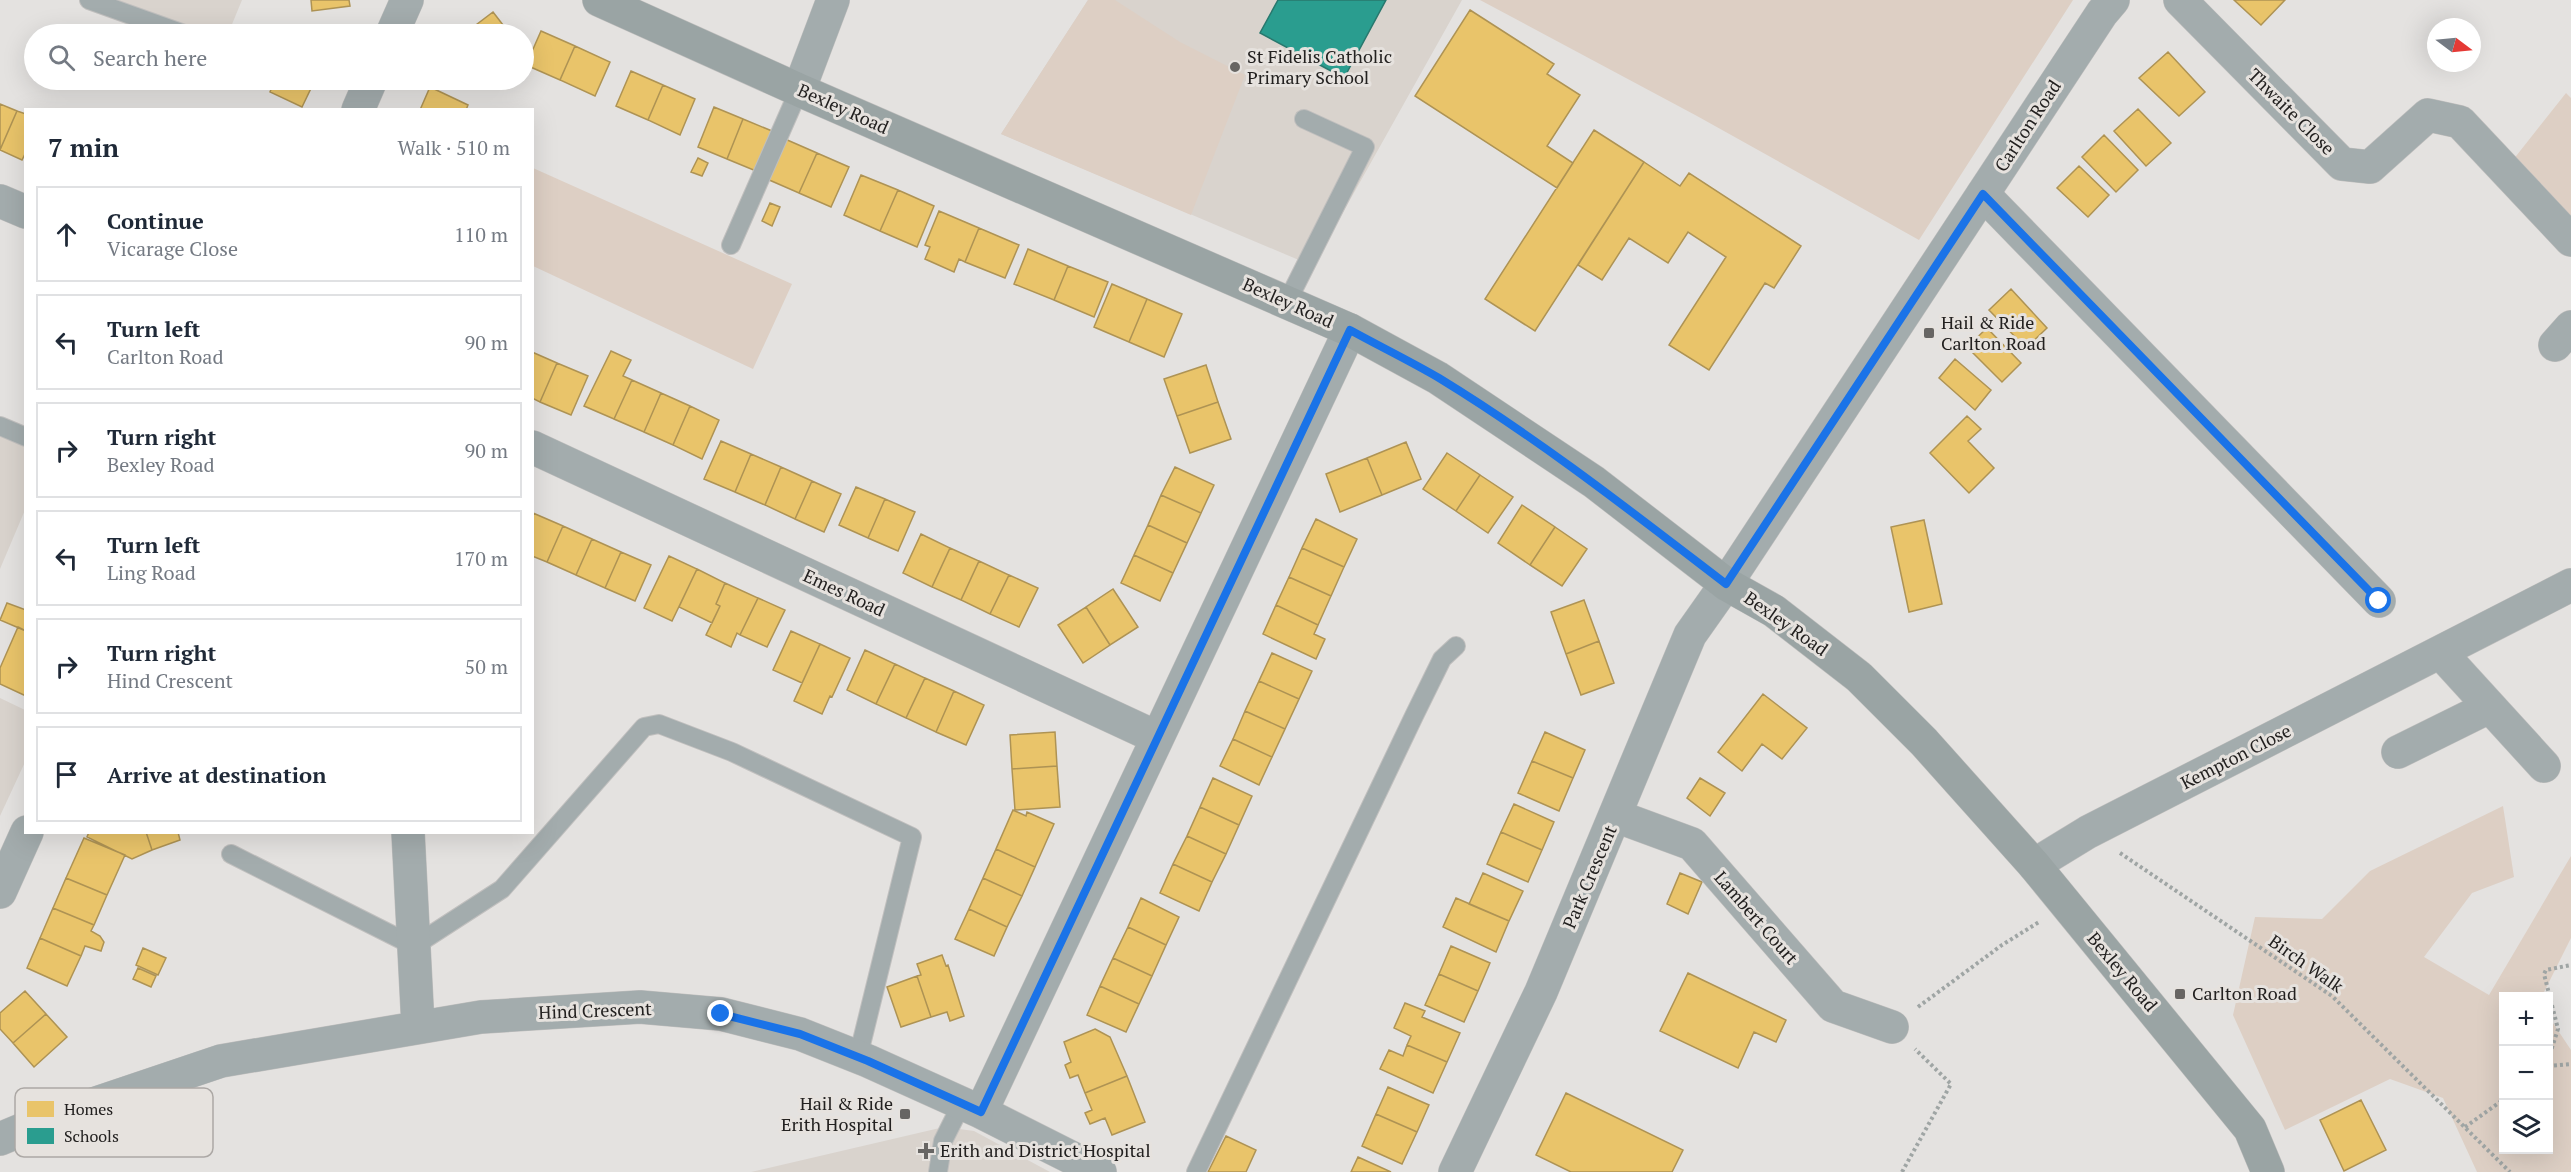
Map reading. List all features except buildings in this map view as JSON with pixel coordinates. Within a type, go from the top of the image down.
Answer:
[{"type":"main road","name":"Bexley Road","points":[[599,0],[799,90],[1350,330],[1438,378],[1594,482],[1726,584],[1774,610],[1859,677],[1924,742],[2034,865],[2250,1129],[2268,1172]]},
{"type":"street","points":[[396,24],[407,0]]},
{"type":"street","points":[[799,90],[834,0]]},
{"type":"street","name":"Carlton Road","points":[[1726,584],[2113,0]]},
{"type":"street","name":"Thwaite Close","points":[[2180,0],[2342,164],[2370,167],[2428,115],[2460,122],[2571,240]]},
{"type":"street","points":[[359,108],[367,90]]},
{"type":"street","points":[[1983,194],[2379,601]]},
{"type":"street","points":[[0,201],[24,211]]},
{"type":"street","points":[[971,1108],[1156,737],[1350,330]]},
{"type":"street","name":"Emes Road","points":[[534,448],[1156,737]]},
{"type":"street","name":"Park Crescent","points":[[1464,1169],[1616,816],[1690,635],[1726,584]]},
{"type":"street","name":"Kempton Close","points":[[2034,865],[2088,832],[2571,585]]},
{"type":"street","points":[[2440,652],[2544,766]]},
{"type":"street","points":[[2398,752],[2489,707]]},
{"type":"street","name":"Lambert Court","points":[[1616,816],[1692,844],[1833,1006],[1892,1027]]},
{"type":"street","points":[[0,892],[26,834]]},
{"type":"street","points":[[408,834],[418,1026]]},
{"type":"street","name":"Hind Crescent","points":[[143,1088],[221,1062],[418,1026],[481,1017],[640,1007],[721,1014],[800,1034],[858,1057],[971,1108],[1100,1172]]},
{"type":"street","name":"Hind Crescent","points":[[0,1139],[15,1133]]},
{"type":"lane","points":[[89,0],[156,24]]},
{"type":"lane","points":[[731,245],[799,90]]},
{"type":"lane","points":[[1287,302],[1365,147],[1304,119]]},
{"type":"lane","points":[[0,426],[24,436]]},
{"type":"lane","points":[[1196,1172],[1428,687],[1442,659],[1456,646]]},
{"type":"lane","points":[[231,854],[414,946],[502,889],[644,727],[659,724],[732,752],[912,837],[858,1057]]},
{"type":"lane","points":[[938,1172],[943,1141],[971,1108]]},
{"type":"path","name":"Birch Walk","points":[[2088,832],[2332,996],[2510,1172]]},
{"type":"path","points":[[1902,1172],[1951,1084],[1892,1027],[2002,945],[2066,906]]},
{"type":"path","points":[[2553,1046],[2558,1029],[2544,974],[2546,970],[2571,965]]},
{"type":"path","points":[[2553,1066],[2571,1064]]},
{"type":"path","points":[[2465,1127],[2501,1100]]},
{"type":"shaded area","points":[[106,0],[242,0],[232,24],[162,24]]},
{"type":"shaded area","name":"St Fidelis Catholic Primary School","points":[[1088,0],[1462,0],[1313,266],[1001,134]]},
{"type":"shaded area","points":[[1088,0],[1115,0],[1180,42],[1245,75],[1191,215],[1001,134]]},
{"type":"shaded area","points":[[1480,0],[2073,0],[1919,240],[1697,116]]},
{"type":"shaded area","points":[[2566,93],[2571,98],[2571,224],[2509,165]]},
{"type":"shaded area","points":[[534,168],[792,284],[753,369],[534,266]]},
{"type":"shaded area","points":[[0,434],[24,444],[24,512],[0,569]]},
{"type":"shaded area","points":[[0,698],[24,710],[24,764],[0,816]]},
{"type":"shaded area","points":[[2503,806],[2514,877],[2472,893],[2424,957],[2489,995],[2571,856],[2571,938],[2544,992],[2499,992],[2499,1154],[2553,1154],[2553,1023],[2571,1050],[2571,1172],[2477,1172],[2443,1098],[2390,1079],[2285,1130],[2233,1015],[2255,917],[2322,919],[2370,871]]},
{"type":"shaded area","name":"Erith and District Hospital","points":[[944,1127],[974,1131],[1050,1172],[751,1172]]},
{"type":"place","name":"St Fidelis Catholic Primary School","points":[[1235,67]]},
{"type":"place","name":"Hail & Ride Carlton Road","points":[[1929,333]]},
{"type":"place","name":"Carlton Road","points":[[2180,994]]},
{"type":"place","name":"Hail & Ride Erith Hospital","points":[[905,1114]]},
{"type":"place","name":"Erith and District Hospital","points":[[926,1151]]},
{"type":"route","points":[[721,1014],[800,1034],[868,1061],[981,1112],[1350,330],[1438,378],[1526,436],[1594,482],[1726,584],[1983,194],[2379,601]]}]
